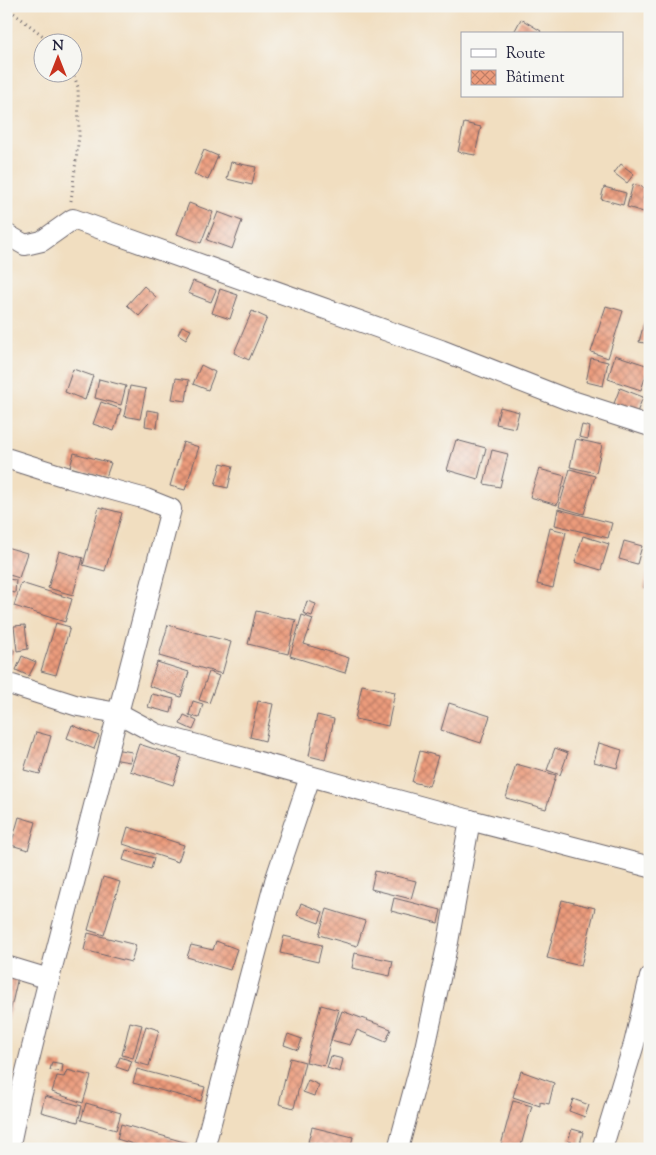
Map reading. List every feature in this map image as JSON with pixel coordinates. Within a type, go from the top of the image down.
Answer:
[{"type":"street","points":[[6,234],[25,245],[42,241],[73,219],[441,350],[566,399],[650,426]]},
{"type":"street","points":[[6,458],[146,499],[171,510],[49,979],[9,1149]]},
{"type":"street","points":[[6,683],[78,706],[118,714],[157,734],[310,777],[650,867]]},
{"type":"street","points":[[204,1149],[275,881],[310,777]]},
{"type":"street","points":[[398,1149],[424,1048],[448,942],[470,820]]},
{"type":"street","points":[[6,966],[49,979]]},
{"type":"street","points":[[602,1149],[634,1044],[650,976]]},
{"type":"path","points":[[6,8],[38,32]]},
{"type":"path","points":[[73,219],[71,198],[79,136],[78,87],[76,82]]},
{"type":"building","points":[[521,19],[541,31],[540,32],[514,32]]},
{"type":"building","points":[[464,123],[481,127],[475,155],[458,152]]},
{"type":"building","points":[[204,150],[218,156],[208,180],[194,174]]},
{"type":"building","points":[[231,162],[256,167],[252,185],[227,179]]},
{"type":"building","points":[[621,164],[634,174],[627,183],[614,173]]},
{"type":"building","points":[[633,184],[645,188],[643,199],[650,201],[650,214],[627,207]]},
{"type":"building","points":[[604,187],[626,193],[623,205],[601,199]]},
{"type":"building","points":[[189,203],[213,212],[201,243],[177,234]]},
{"type":"building","points":[[218,212],[242,221],[232,249],[207,240]]},
{"type":"building","points":[[193,281],[216,290],[211,302],[188,293]]},
{"type":"building","points":[[144,286],[156,297],[139,316],[127,305]]},
{"type":"building","points":[[220,289],[238,295],[230,319],[212,313]]},
{"type":"building","points":[[606,306],[623,311],[608,358],[591,352]]},
{"type":"building","points":[[252,311],[267,318],[249,360],[234,353]]},
{"type":"building","points":[[645,319],[650,321],[650,344],[639,342]]},
{"type":"building","points":[[182,326],[191,330],[186,339],[178,334]]},
{"type":"building","points":[[615,355],[649,366],[641,390],[608,379]]},
{"type":"building","points":[[591,358],[608,362],[603,386],[586,382]]},
{"type":"building","points":[[201,365],[215,372],[208,390],[193,384]]},
{"type":"building","points":[[73,369],[93,376],[85,400],[65,392]]},
{"type":"building","points":[[176,378],[189,380],[186,401],[172,399]]},
{"type":"building","points":[[99,379],[126,386],[121,405],[95,398]]},
{"type":"building","points":[[650,382],[650,399],[646,398]]},
{"type":"building","points":[[130,386],[146,389],[140,419],[124,416]]},
{"type":"building","points":[[620,388],[643,397],[636,415],[613,406]]},
{"type":"building","points":[[101,402],[121,409],[114,431],[93,424]]},
{"type":"building","points":[[500,407],[519,412],[515,428],[496,424]]},
{"type":"building","points":[[147,410],[159,412],[157,428],[145,426]]},
{"type":"building","points":[[582,425],[590,427],[588,439],[579,437]]},
{"type":"building","points":[[576,439],[602,445],[596,473],[570,467]]},
{"type":"building","points":[[456,440],[486,448],[478,479],[447,470]]},
{"type":"building","points":[[183,442],[199,447],[185,490],[170,486]]},
{"type":"building","points":[[492,450],[508,454],[500,487],[484,484]]},
{"type":"building","points":[[74,453],[111,463],[106,477],[70,467]]},
{"type":"building","points":[[221,463],[233,466],[228,488],[215,485]]},
{"type":"building","points":[[539,469],[565,476],[557,505],[530,497]]},
{"type":"building","points":[[570,469],[595,476],[584,514],[559,507]]},
{"type":"building","points":[[99,507],[122,513],[105,571],[83,565]]},
{"type":"building","points":[[558,509],[612,523],[608,538],[555,525]]},
{"type":"building","points":[[550,528],[566,532],[553,588],[537,584]]},
{"type":"building","points":[[583,536],[609,544],[601,570],[575,562]]},
{"type":"building","points":[[624,541],[642,546],[637,564],[619,559]]},
{"type":"building","points":[[6,547],[27,553],[19,578],[6,574]]},
{"type":"building","points":[[59,551],[83,558],[73,595],[48,588]]},
{"type":"building","points":[[650,564],[650,589],[644,588]]},
{"type":"building","points":[[6,579],[16,580],[15,593],[6,591]]},
{"type":"building","points":[[21,583],[72,599],[65,622],[14,606]]},
{"type":"building","points":[[307,601],[316,604],[312,616],[303,613]]},
{"type":"building","points":[[256,611],[296,620],[288,654],[248,644]]},
{"type":"building","points":[[302,615],[313,619],[304,644],[349,658],[345,673],[290,656]]},
{"type":"building","points":[[56,623],[70,627],[56,675],[41,671]]},
{"type":"building","points":[[25,625],[28,649],[17,651],[14,626]]},
{"type":"building","points":[[168,625],[231,642],[222,674],[159,656]]},
{"type":"building","points":[[6,648],[14,650],[7,676],[6,676]]},
{"type":"building","points":[[22,656],[36,662],[29,676],[16,670]]},
{"type":"building","points":[[157,662],[189,672],[181,697],[149,686]]},
{"type":"building","points":[[209,672],[219,676],[209,703],[199,700]]},
{"type":"building","points":[[362,685],[395,692],[388,726],[355,719]]},
{"type":"building","points":[[152,694],[174,699],[171,713],[148,707]]},
{"type":"building","points":[[193,701],[203,704],[199,718],[189,715]]},
{"type":"building","points":[[258,701],[273,704],[265,741],[250,737]]},
{"type":"building","points":[[449,703],[490,716],[481,743],[441,730]]},
{"type":"building","points":[[184,715],[197,721],[193,730],[180,724]]},
{"type":"building","points":[[317,715],[334,719],[325,760],[309,756]]},
{"type":"building","points":[[72,725],[99,736],[94,749],[67,738]]},
{"type":"building","points":[[36,732],[51,736],[40,774],[24,770]]},
{"type":"building","points":[[599,743],[622,750],[617,768],[594,762]]},
{"type":"building","points":[[139,744],[182,758],[173,785],[130,771]]},
{"type":"building","points":[[555,748],[568,753],[560,775],[547,770]]},
{"type":"building","points":[[114,749],[132,752],[130,762],[112,759]]},
{"type":"building","points":[[420,751],[438,756],[429,786],[412,782]]},
{"type":"building","points":[[516,764],[556,775],[546,809],[506,798]]},
{"type":"building","points":[[19,817],[36,822],[28,850],[11,845]]},
{"type":"building","points":[[128,827],[184,845],[178,862],[123,844]]},
{"type":"building","points":[[126,850],[154,858],[151,869],[123,860]]},
{"type":"building","points":[[375,871],[416,881],[411,899],[371,889]]},
{"type":"building","points":[[103,877],[120,882],[104,935],[88,930]]},
{"type":"building","points":[[394,898],[441,910],[438,923],[391,911]]},
{"type":"building","points":[[562,900],[595,908],[581,966],[547,958]]},
{"type":"building","points":[[301,903],[323,912],[319,923],[297,915]]},
{"type":"building","points":[[327,909],[365,921],[357,946],[319,935]]},
{"type":"building","points":[[88,933],[136,945],[131,962],[84,950]]},
{"type":"building","points":[[284,936],[322,945],[318,962],[280,953]]},
{"type":"building","points":[[216,941],[237,949],[230,970],[187,957],[191,945],[213,950]]},
{"type":"building","points":[[355,953],[393,961],[390,976],[352,968]]},
{"type":"building","points":[[6,975],[18,977],[7,1026],[6,1026]]},
{"type":"building","points":[[321,1005],[339,1010],[324,1066],[306,1062]]},
{"type":"building","points":[[342,1011],[391,1029],[386,1042],[357,1030],[350,1045],[331,1040]]},
{"type":"building","points":[[130,1022],[142,1025],[133,1058],[122,1055]]},
{"type":"building","points":[[146,1026],[159,1030],[149,1066],[135,1062]]},
{"type":"building","points":[[288,1034],[302,1039],[298,1050],[284,1045]]},
{"type":"building","points":[[331,1056],[343,1059],[340,1072],[327,1068]]},
{"type":"building","points":[[120,1057],[132,1061],[128,1071],[116,1067]]},
{"type":"building","points":[[290,1058],[305,1062],[294,1108],[279,1104]]},
{"type":"building","points":[[52,1062],[63,1064],[62,1072],[50,1070]]},
{"type":"building","points":[[137,1069],[205,1087],[201,1101],[133,1083]]},
{"type":"building","points":[[67,1070],[91,1076],[83,1103],[52,1092],[57,1076],[64,1077]]},
{"type":"building","points":[[521,1071],[554,1083],[549,1104],[540,1102],[540,1106],[513,1097]]},
{"type":"building","points":[[308,1080],[319,1085],[314,1096],[303,1092]]},
{"type":"building","points":[[45,1096],[82,1106],[78,1122],[41,1112]]},
{"type":"building","points":[[573,1099],[589,1105],[585,1117],[569,1111]]},
{"type":"building","points":[[513,1101],[532,1106],[520,1149],[500,1149]]},
{"type":"building","points":[[86,1103],[121,1113],[116,1130],[81,1120]]},
{"type":"building","points":[[121,1124],[191,1144],[189,1149],[149,1149],[117,1139]]},
{"type":"building","points":[[312,1127],[353,1137],[350,1149],[337,1149],[308,1142]]},
{"type":"building","points":[[572,1129],[583,1132],[580,1144],[568,1141]]},
{"type":"building","points":[[525,1145],[536,1148],[536,1149],[524,1149]]}]
